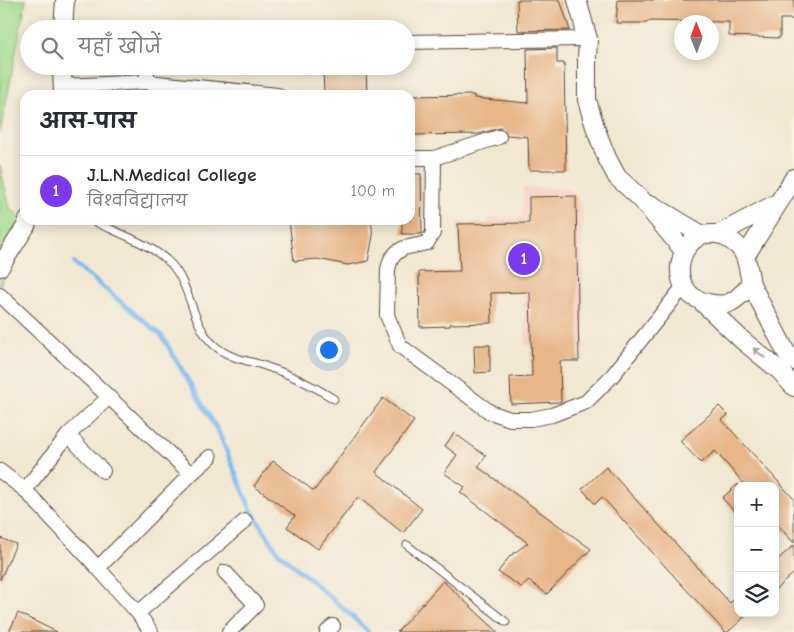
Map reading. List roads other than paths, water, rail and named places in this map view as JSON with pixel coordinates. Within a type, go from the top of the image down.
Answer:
[{"type":"street","points":[[64,20],[65,0]]},
{"type":"street","points":[[569,0],[586,58]]},
{"type":"street","points":[[580,8],[581,40]]},
{"type":"street","points":[[580,8],[588,39],[586,58],[587,100],[607,158],[617,177],[641,199],[684,251]]},
{"type":"street","points":[[415,42],[581,40]]},
{"type":"street","points":[[63,75],[64,90],[147,82],[228,90]]},
{"type":"street","points":[[147,75],[147,82]]},
{"type":"street","points":[[415,158],[434,158],[499,137]]},
{"type":"street","points":[[434,158],[432,232],[427,243],[404,248],[391,258],[388,270],[387,316],[400,346],[490,412],[510,419],[531,420],[552,415],[586,402],[612,376],[684,286]]},
{"type":"street","points":[[746,255],[794,178]]},
{"type":"street","points":[[641,199],[702,235]]},
{"type":"street","points":[[751,284],[729,304],[713,304],[700,300],[688,294],[679,274],[684,251],[690,243],[702,235],[719,234],[778,203]]},
{"type":"street","points":[[0,267],[26,225]]},
{"type":"street","points":[[719,234],[732,240],[746,255],[751,284],[791,353]]},
{"type":"street","points":[[0,295],[191,474]]},
{"type":"street","points":[[700,300],[742,340],[780,371],[794,387]]},
{"type":"street","points":[[25,490],[68,435],[108,398]]},
{"type":"street","points":[[68,435],[103,471]]},
{"type":"street","points":[[98,568],[210,457]]},
{"type":"street","points":[[0,471],[25,490],[138,613],[151,632]]},
{"type":"street","points":[[138,613],[245,521]]},
{"type":"street","points":[[224,572],[256,605],[229,632]]},
{"type":"lane","points":[[101,225],[159,253],[172,264],[183,284],[201,328],[218,349],[230,356],[262,365],[311,384],[334,399]]},
{"type":"lane","points":[[406,545],[506,622]]},
{"type":"waterway","points":[[74,263],[162,336],[219,433],[251,510],[278,552],[368,632]]},
{"type":"place","name":"J.L.N.Medical College","points":[[524,259]]}]
